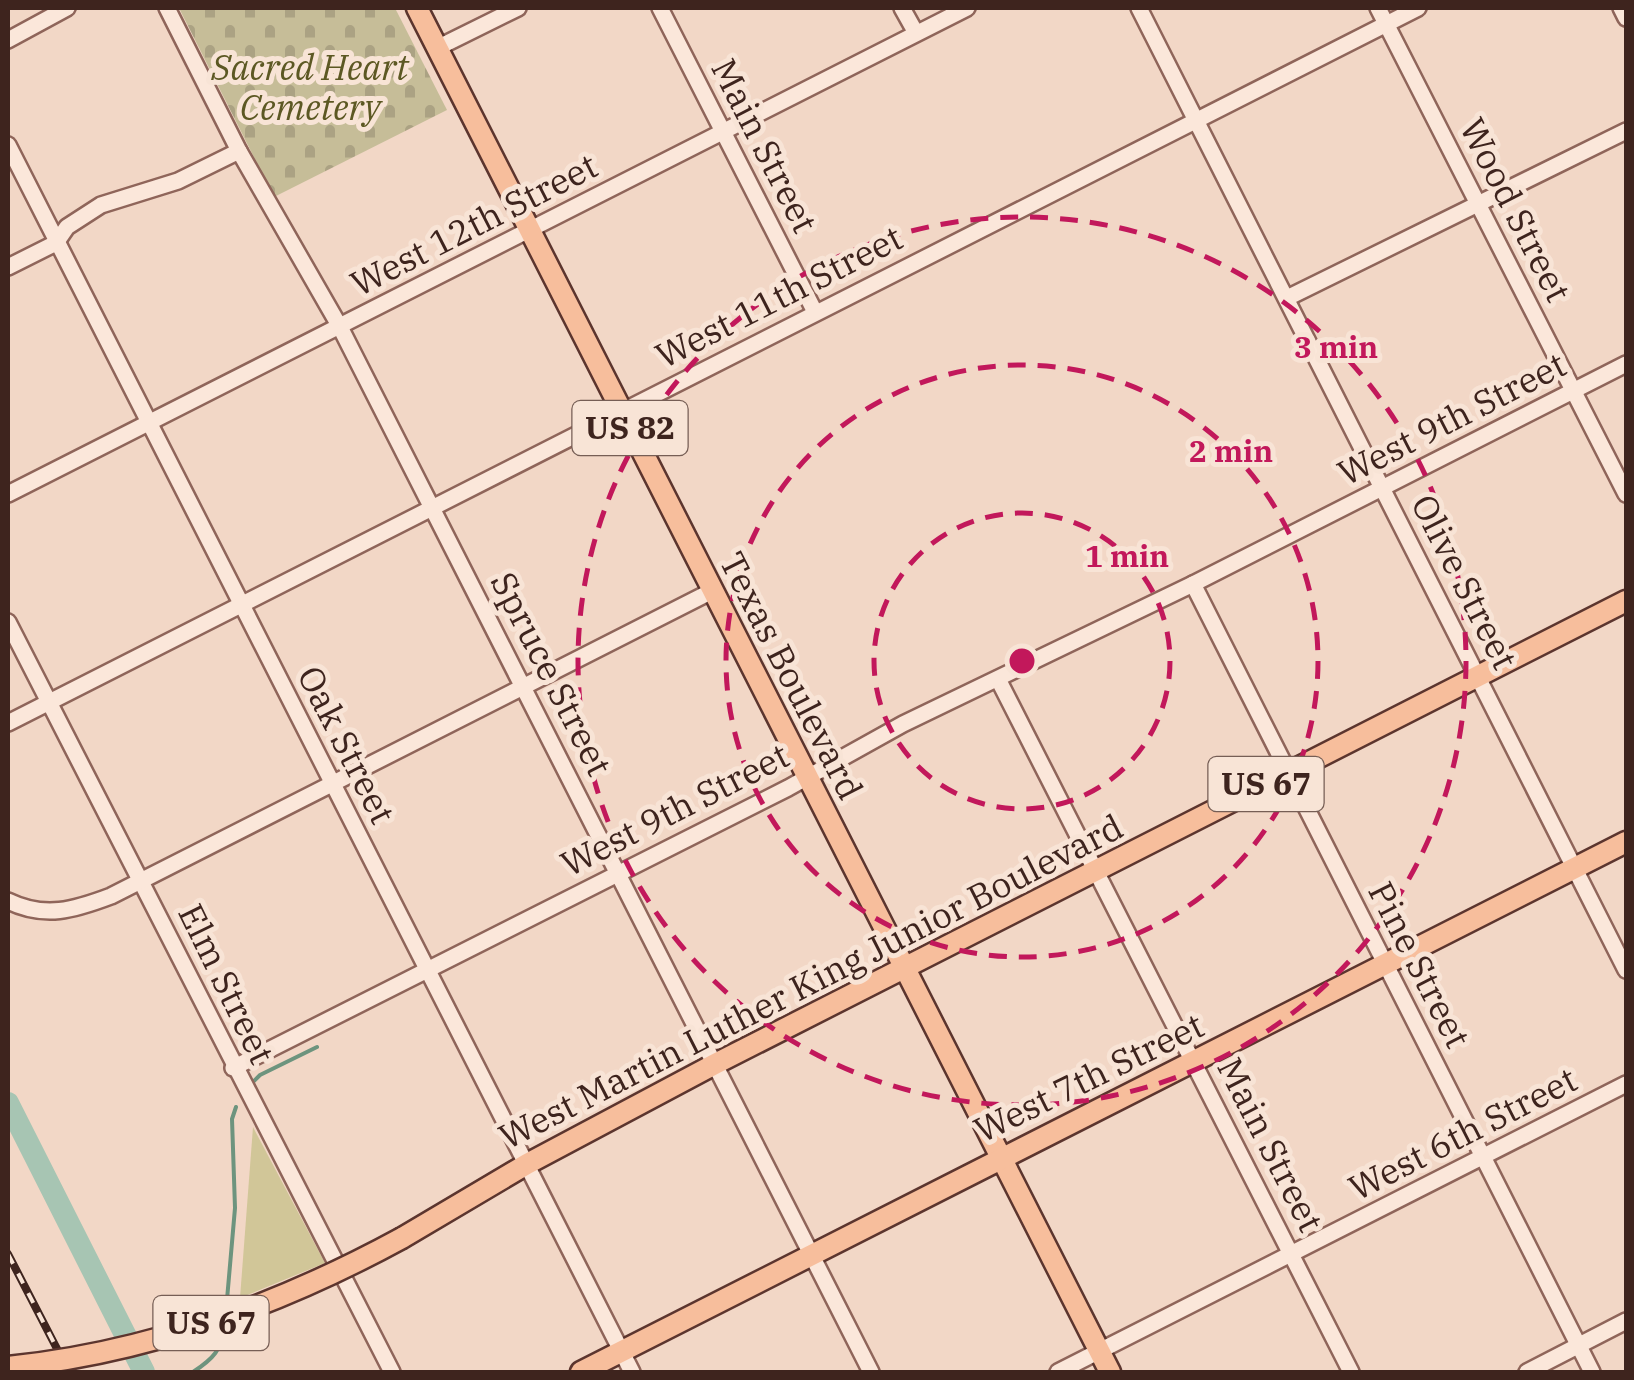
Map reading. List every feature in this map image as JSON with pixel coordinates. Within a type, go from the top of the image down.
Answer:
[{"type":"main road","name":"Texas Boulevard","points":[[417,8],[1110,1372]]},
{"type":"main road","name":"West Martin Luther King Junior Boulevard","points":[[8,1367],[126,1348],[214,1322],[347,1268],[527,1164],[715,1064],[1626,601]]},
{"type":"main road","name":"West 7th Street","points":[[581,1372],[1626,842]]},
{"type":"street","points":[[8,40],[67,8]]},
{"type":"street","name":"Spruce Street","points":[[167,8],[239,151],[340,327],[871,1372]]},
{"type":"street","points":[[437,48],[518,8]]},
{"type":"street","name":"Main Street","points":[[660,8],[816,312]]},
{"type":"street","points":[[902,8],[916,34]]},
{"type":"street","name":"West 12th Street","points":[[8,494],[967,8]]},
{"type":"street","name":"Olive Street","points":[[1139,8],[1626,970]]},
{"type":"street","name":"Wood Street","points":[[1378,8],[1626,494]]},
{"type":"street","name":"West 11th Street","points":[[8,723],[1418,8]]},
{"type":"street","points":[[1621,8],[1626,18]]},
{"type":"street","points":[[1287,298],[1626,130]]},
{"type":"street","name":"Oak Street","points":[[8,144],[632,1372]]},
{"type":"street","points":[[8,267],[56,243],[67,227],[101,205],[178,181],[239,151]]},
{"type":"street","name":"West 9th Street","points":[[234,1068],[892,730],[1193,584],[1626,364]]},
{"type":"street","name":"Pine Street","points":[[1193,584],[1592,1372]]},
{"type":"street","points":[[8,902],[47,913],[65,912],[111,896],[712,591]]},
{"type":"street","name":"Elm Street","points":[[8,622],[392,1372]]},
{"type":"street","name":"Main Street","points":[[998,678],[1351,1372]]},
{"type":"street","name":"West 6th Street","points":[[1058,1372],[1626,1084]]},
{"type":"street","points":[[1527,1372],[1626,1321]]},
{"type":"shaded area","points":[[253,1127],[325,1263],[240,1298]]},
{"type":"green space","name":"Sacred Heart Cemetery","points":[[179,8],[395,8],[447,110],[274,197]]},
{"type":"waterway","points":[[252,1083],[260,1075],[317,1047]]},
{"type":"waterway","points":[[8,1103],[144,1372]]},
{"type":"waterway","points":[[226,1311],[235,1208],[232,1119],[236,1107]]},
{"type":"waterway","points":[[193,1372],[215,1353],[225,1325]]},
{"type":"railway","points":[[8,1254],[69,1372]]}]
